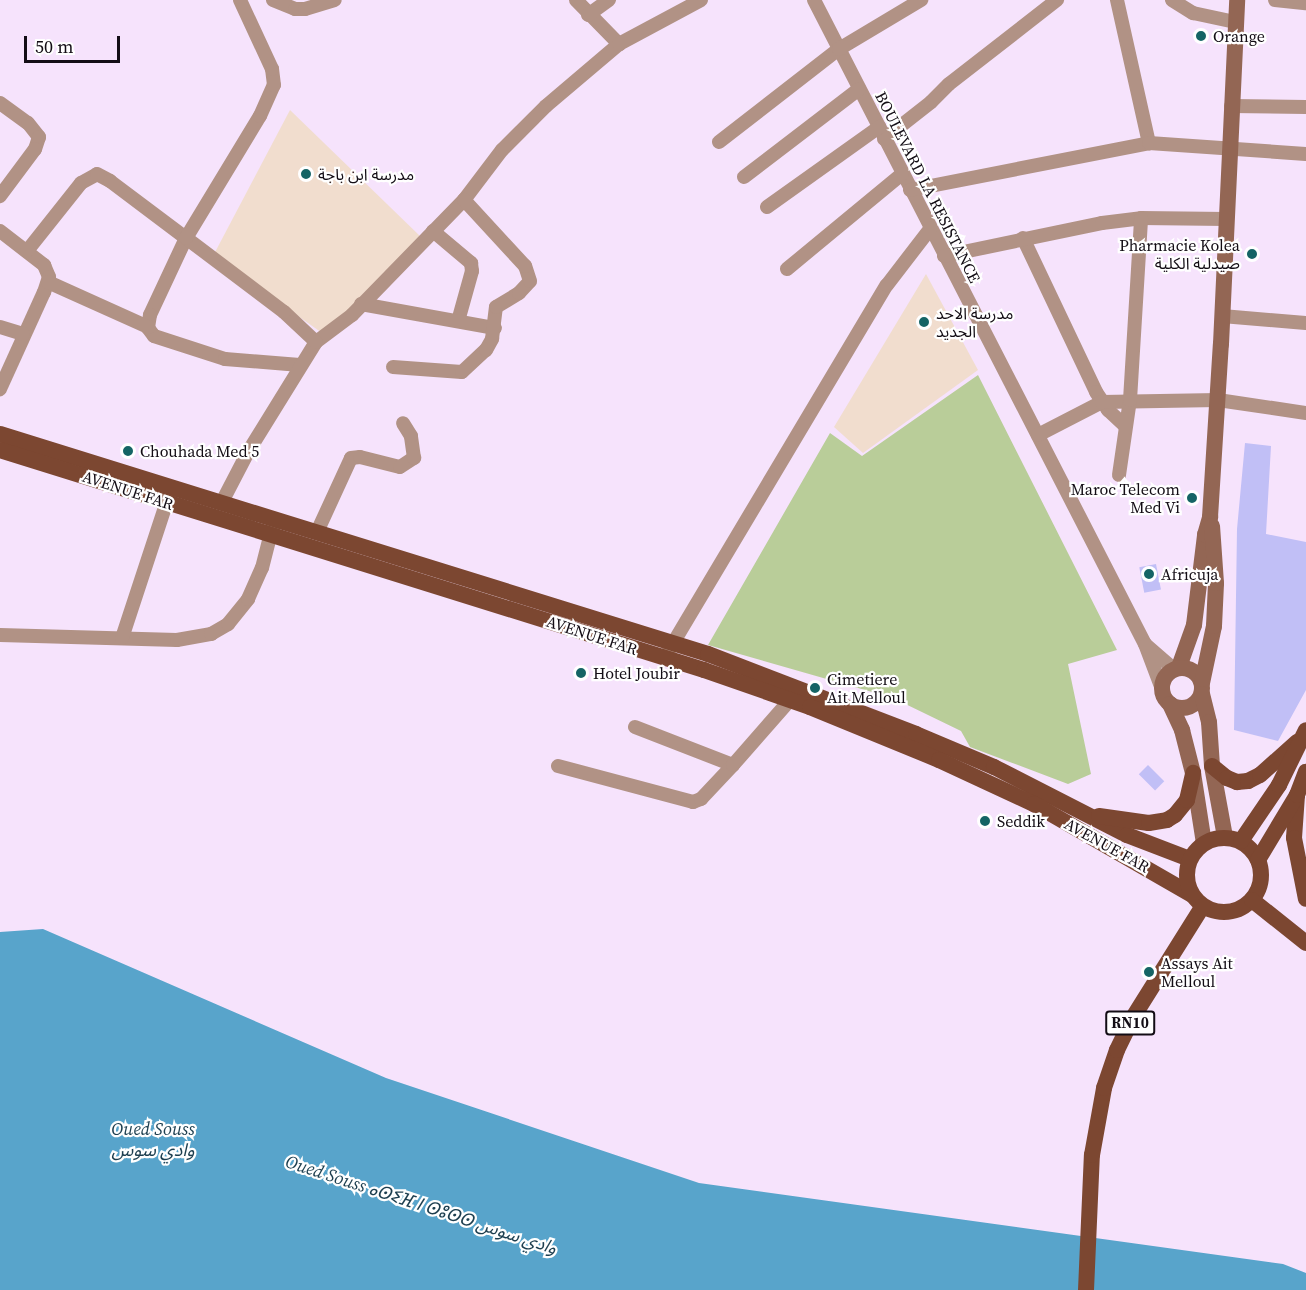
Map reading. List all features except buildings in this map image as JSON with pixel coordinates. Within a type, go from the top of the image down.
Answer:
[{"type":"main road","points":[[1204,843],[1193,773],[1182,730],[1166,696],[1166,676],[1176,668],[1194,625],[1205,535],[1210,517],[1218,400],[1237,0]]},
{"type":"main road","name":"AVENUE FAR","points":[[0,434],[170,494],[790,700],[939,760],[1023,799],[1198,900]]},
{"type":"main road","name":"AVENUE FAR","points":[[0,450],[170,494],[222,502],[272,527],[317,532],[673,643],[916,734],[994,767],[1127,835],[1190,859]]},
{"type":"main road","points":[[1166,696],[1188,707],[1202,689],[1214,626],[1215,537],[1210,517]]},
{"type":"main road","points":[[1176,668],[1195,672],[1202,689],[1209,722],[1212,766],[1233,839]]},
{"type":"main road","points":[[1212,766],[1227,778],[1237,782],[1248,781],[1260,775],[1304,734]]},
{"type":"main road","points":[[1233,839],[1279,785],[1304,734]]},
{"type":"main road","points":[[1258,860],[1297,795],[1306,772]]},
{"type":"main road","points":[[1090,815],[1149,823],[1167,820],[1175,815],[1191,792],[1193,773]]},
{"type":"main road","points":[[1297,795],[1294,838],[1306,899]]},
{"type":"main road","points":[[1233,839],[1249,847],[1258,860],[1260,883],[1252,900],[1238,909],[1227,912],[1198,900],[1186,877],[1190,859],[1204,843],[1233,839]]},
{"type":"main road","name":"RN10","points":[[1086,1290],[1092,1155],[1101,1100],[1117,1050],[1198,900]]},
{"type":"main road","points":[[1252,900],[1306,943]]},
{"type":"street","points":[[148,327],[150,315],[186,238],[260,116],[274,85],[272,69],[240,0]]},
{"type":"street","points":[[273,0],[295,9],[305,9],[333,0]]},
{"type":"street","points":[[576,0],[618,44]]},
{"type":"street","points":[[588,15],[609,0]]},
{"type":"street","points":[[222,502],[300,365],[316,342],[340,325],[464,200],[502,150],[546,106],[618,44],[701,0]]},
{"type":"street","name":"BOULEVARD LA RESISTANCE","points":[[814,0],[1145,644],[1166,696]]},
{"type":"street","points":[[719,142],[839,49],[921,0]]},
{"type":"street","points":[[767,207],[881,133],[924,109],[1039,5],[1057,0]]},
{"type":"street","points":[[1117,0],[1149,143]]},
{"type":"street","points":[[1172,0],[1193,13],[1235,22]]},
{"type":"street","points":[[1275,0],[1306,3]]},
{"type":"street","points":[[744,177],[859,89]]},
{"type":"street","points":[[0,104],[28,123],[39,137],[35,149],[0,196]]},
{"type":"street","points":[[1231,106],[1306,107]]},
{"type":"street","points":[[910,190],[1149,143],[1306,154]]},
{"type":"street","points":[[27,251],[81,183],[97,174],[110,181],[284,312],[316,342]]},
{"type":"street","points":[[787,269],[902,174]]},
{"type":"street","points":[[393,368],[462,372],[486,350],[495,328],[496,307],[526,288],[530,281],[525,266],[464,200]]},
{"type":"street","points":[[1119,475],[1130,400],[1141,219]]},
{"type":"street","points":[[944,256],[1102,223],[1141,219],[1226,219]]},
{"type":"street","points":[[663,658],[887,285],[930,229]]},
{"type":"street","points":[[0,231],[44,265],[48,271],[48,282],[0,389]]},
{"type":"street","points":[[433,231],[471,263],[472,271],[458,321]]},
{"type":"street","points":[[1023,238],[1102,402],[1125,426]]},
{"type":"street","points":[[48,282],[148,327],[159,339],[202,354],[225,359],[300,365]]},
{"type":"street","points":[[361,304],[495,328]]},
{"type":"street","points":[[1222,316],[1306,323]]},
{"type":"street","points":[[0,327],[23,334]]},
{"type":"street","points":[[1038,435],[1102,402],[1218,400],[1306,413]]},
{"type":"street","points":[[317,532],[351,458],[360,457],[399,467],[414,458],[411,436],[403,423]]},
{"type":"street","points":[[122,638],[170,494]]},
{"type":"street","points":[[0,635],[177,639],[199,637],[220,630],[248,599],[262,568],[272,527]]},
{"type":"street","name":"BOULEVARD LA RESISTANCE","points":[[1145,644],[1176,668]]},
{"type":"street","points":[[558,766],[693,802],[701,799],[790,700]]},
{"type":"street","points":[[635,727],[733,765]]},
{"type":"shaded area","name":"مدرسة ابن باجة","points":[[290,110],[422,238],[325,335],[213,256]]},
{"type":"shaded area","name":"مدرسة الاحد الجديد","points":[[926,274],[978,370],[863,453],[834,427]]},
{"type":"green space","points":[[978,375],[1117,650],[1068,664],[1091,774],[1068,784],[970,747],[961,731],[893,698],[708,645],[830,433],[862,456]]},
{"type":"water","name":"Oued Souss وادي سوس","points":[[43,929],[386,1078],[699,1183],[1283,1264],[1306,1273],[1306,1290],[0,1290],[0,932]]},
{"type":"place","name":"Orange","points":[[1201,36]]},
{"type":"place","name":"مدرسة ابن باجة","points":[[306,174]]},
{"type":"place","name":"Pharmacie Kolea صيدلية الكلية","points":[[1252,254]]},
{"type":"place","name":"مدرسة الاحد الجديد","points":[[924,322]]},
{"type":"place","name":"Chouhada Med 5","points":[[128,451]]},
{"type":"place","name":"Maroc Telecom Med Vi","points":[[1192,498]]},
{"type":"place","name":"Africuja","points":[[1149,574]]},
{"type":"place","name":"Hotel Joubir","points":[[581,673]]},
{"type":"place","name":"Cimetiere Ait Melloul","points":[[815,688]]},
{"type":"place","name":"Seddik","points":[[985,821]]},
{"type":"place","name":"Assays Ait Melloul","points":[[1149,972]]},
{"type":"water label","name":"Oued Souss ⴰⵙⵉⴼ ⵏ ⵙⵓⵙⵙ وادي سوس","points":[[421,1205]]}]
